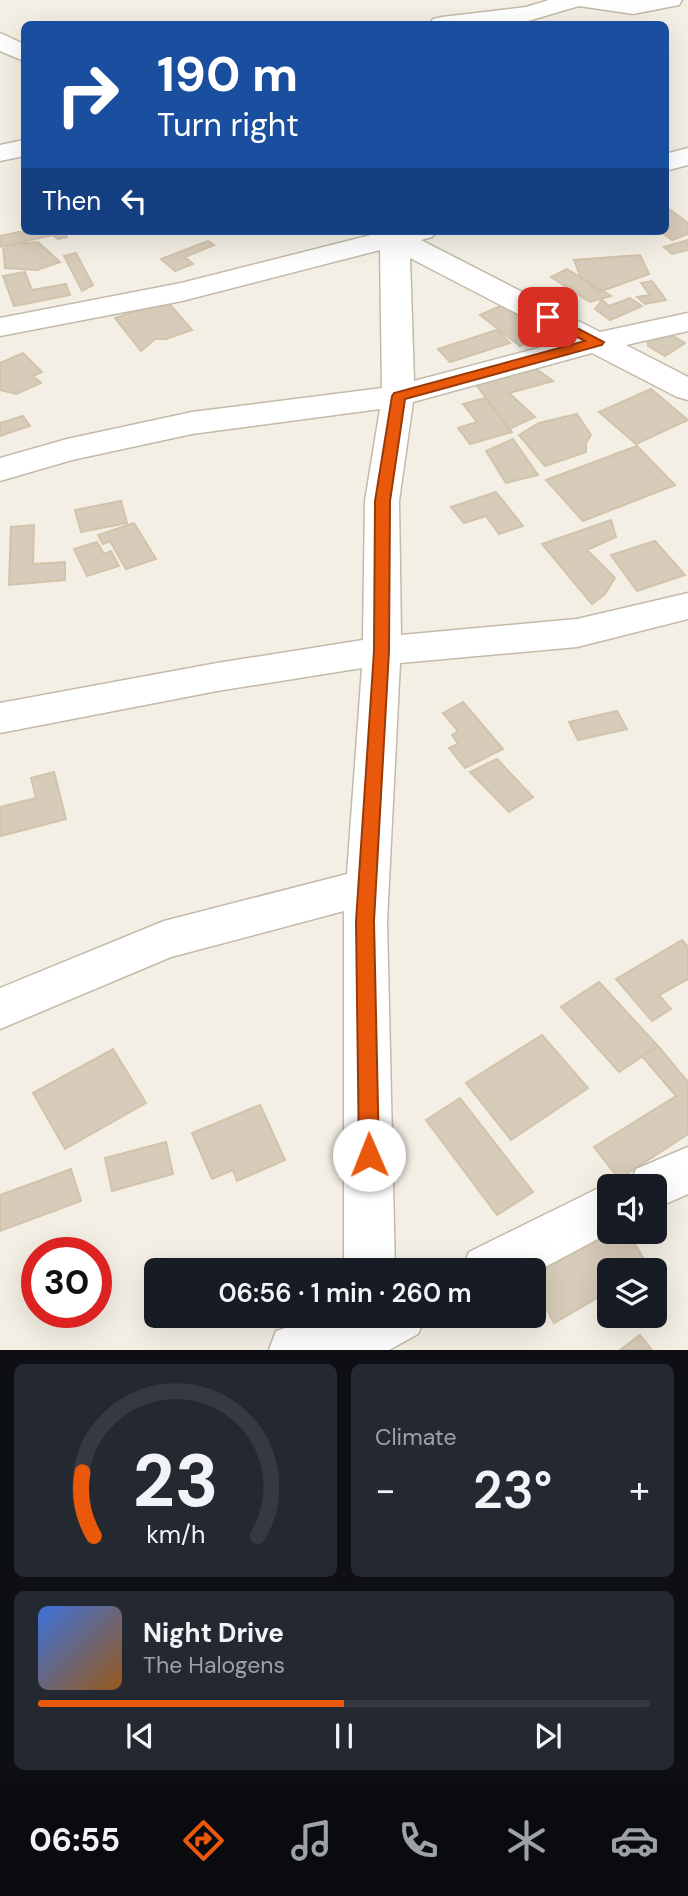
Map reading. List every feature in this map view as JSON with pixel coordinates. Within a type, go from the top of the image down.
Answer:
[{"type":"street","points":[[455,21],[480,15],[528,14],[574,0]]},
{"type":"street","points":[[583,0],[633,7],[670,0]]},
{"type":"street","points":[[0,41],[21,52]]},
{"type":"street","points":[[0,153],[21,149]]},
{"type":"street","points":[[669,162],[688,156]]},
{"type":"street","points":[[0,327],[182,292],[392,235]]},
{"type":"street","points":[[370,1258],[367,887],[382,651],[382,501],[398,396],[399,235]]},
{"type":"street","points":[[403,235],[688,390]]},
{"type":"street","points":[[0,470],[66,450],[192,423],[398,396],[597,342],[688,322]]},
{"type":"street","points":[[0,718],[217,677],[382,651],[576,633],[688,606]]},
{"type":"street","points":[[0,1009],[164,940],[367,887]]},
{"type":"street","points":[[667,1180],[688,1170]]},
{"type":"street","points":[[509,1258],[597,1213]]},
{"type":"street","points":[[295,1350],[313,1343],[375,1329]]},
{"type":"building","points":[[669,209],[688,223],[688,234],[672,240],[665,235],[669,235]]},
{"type":"building","points":[[21,232],[21,235],[53,235],[0,247],[0,236]]},
{"type":"building","points":[[53,235],[67,237],[58,239]]},
{"type":"building","points":[[688,240],[688,250],[672,254],[664,247]]},
{"type":"building","points":[[208,241],[214,245],[185,257],[193,264],[175,271],[161,259]]},
{"type":"building","points":[[38,242],[60,262],[37,270],[5,268],[3,246]]},
{"type":"building","points":[[76,253],[93,285],[82,291],[64,256]]},
{"type":"building","points":[[640,255],[649,274],[599,292],[580,276],[574,260]]},
{"type":"building","points":[[567,269],[611,296],[590,302],[551,277]]},
{"type":"building","points":[[25,272],[32,290],[66,284],[70,295],[14,306],[3,276]]},
{"type":"building","points":[[652,281],[666,300],[645,304],[637,297],[650,295],[641,283]]},
{"type":"building","points":[[630,298],[642,306],[610,320],[595,309],[602,300],[609,306]]},
{"type":"building","points":[[167,301],[192,330],[166,339],[155,339],[141,351],[115,318]]},
{"type":"building","points":[[505,304],[546,334],[520,346],[480,315]]},
{"type":"building","points":[[497,330],[510,343],[450,362],[438,349]]},
{"type":"building","points":[[647,335],[671,335],[685,343],[665,356],[648,346]]},
{"type":"building","points":[[23,353],[42,372],[33,376],[41,383],[16,394],[0,390],[0,363]]},
{"type":"building","points":[[535,368],[553,381],[509,393],[535,417],[509,429],[477,386],[486,380]]},
{"type":"building","points":[[651,389],[688,420],[636,444],[599,412]]},
{"type":"building","points":[[485,398],[512,432],[470,444],[458,428],[477,422],[463,404]]},
{"type":"building","points":[[577,414],[591,435],[586,443],[586,452],[545,466],[519,435],[539,423]]},
{"type":"building","points":[[23,416],[30,426],[0,436],[0,423]]},
{"type":"building","points":[[513,439],[538,475],[506,483],[486,451]]},
{"type":"building","points":[[637,446],[675,485],[583,521],[546,480]]},
{"type":"building","points":[[496,492],[523,526],[499,534],[486,516],[464,523],[451,507]]},
{"type":"building","points":[[121,501],[127,523],[81,532],[75,510]]},
{"type":"building","points":[[611,520],[616,537],[587,550],[615,578],[605,594],[592,604],[542,544]]},
{"type":"building","points":[[134,523],[156,559],[126,569],[110,541],[103,544],[98,535]]},
{"type":"building","points":[[34,525],[33,564],[65,562],[65,580],[9,585],[11,527]]},
{"type":"building","points":[[655,541],[685,575],[637,591],[611,555]]},
{"type":"building","points":[[97,542],[104,554],[111,551],[119,566],[87,576],[74,549]]},
{"type":"building","points":[[463,702],[503,749],[465,768],[449,748],[458,744],[452,735],[458,731],[443,713]]},
{"type":"building","points":[[617,711],[627,729],[578,740],[569,722]]},
{"type":"building","points":[[497,759],[533,797],[509,812],[470,772]]},
{"type":"building","points":[[54,772],[66,819],[1,836],[0,807],[36,798],[31,778]]},
{"type":"building","points":[[682,940],[688,947],[688,979],[659,995],[671,1009],[652,1021],[616,979]]},
{"type":"building","points":[[599,982],[658,1046],[619,1072],[561,1007]]},
{"type":"building","points":[[542,1035],[588,1088],[511,1140],[466,1083]]},
{"type":"building","points":[[658,1046],[688,1082],[688,1134],[627,1174],[615,1174],[594,1147],[676,1096],[642,1056]]},
{"type":"building","points":[[113,1049],[146,1103],[65,1149],[33,1093]]},
{"type":"building","points":[[460,1098],[533,1192],[497,1215],[426,1120]]},
{"type":"building","points":[[260,1105],[285,1160],[237,1181],[233,1170],[212,1179],[192,1133]]},
{"type":"building","points":[[166,1142],[173,1174],[112,1191],[105,1158]]},
{"type":"building","points":[[71,1169],[81,1201],[0,1231],[0,1195]]},
{"type":"building","points":[[597,1233],[597,1244],[635,1244],[643,1258],[597,1258],[597,1298],[554,1323],[546,1308],[546,1258],[535,1258]]},
{"type":"building","points":[[640,1335],[652,1350],[620,1350]]},
{"type":"route","points":[[369,1155],[365,921],[382,651],[382,501],[398,396],[597,342],[548,317]]}]
